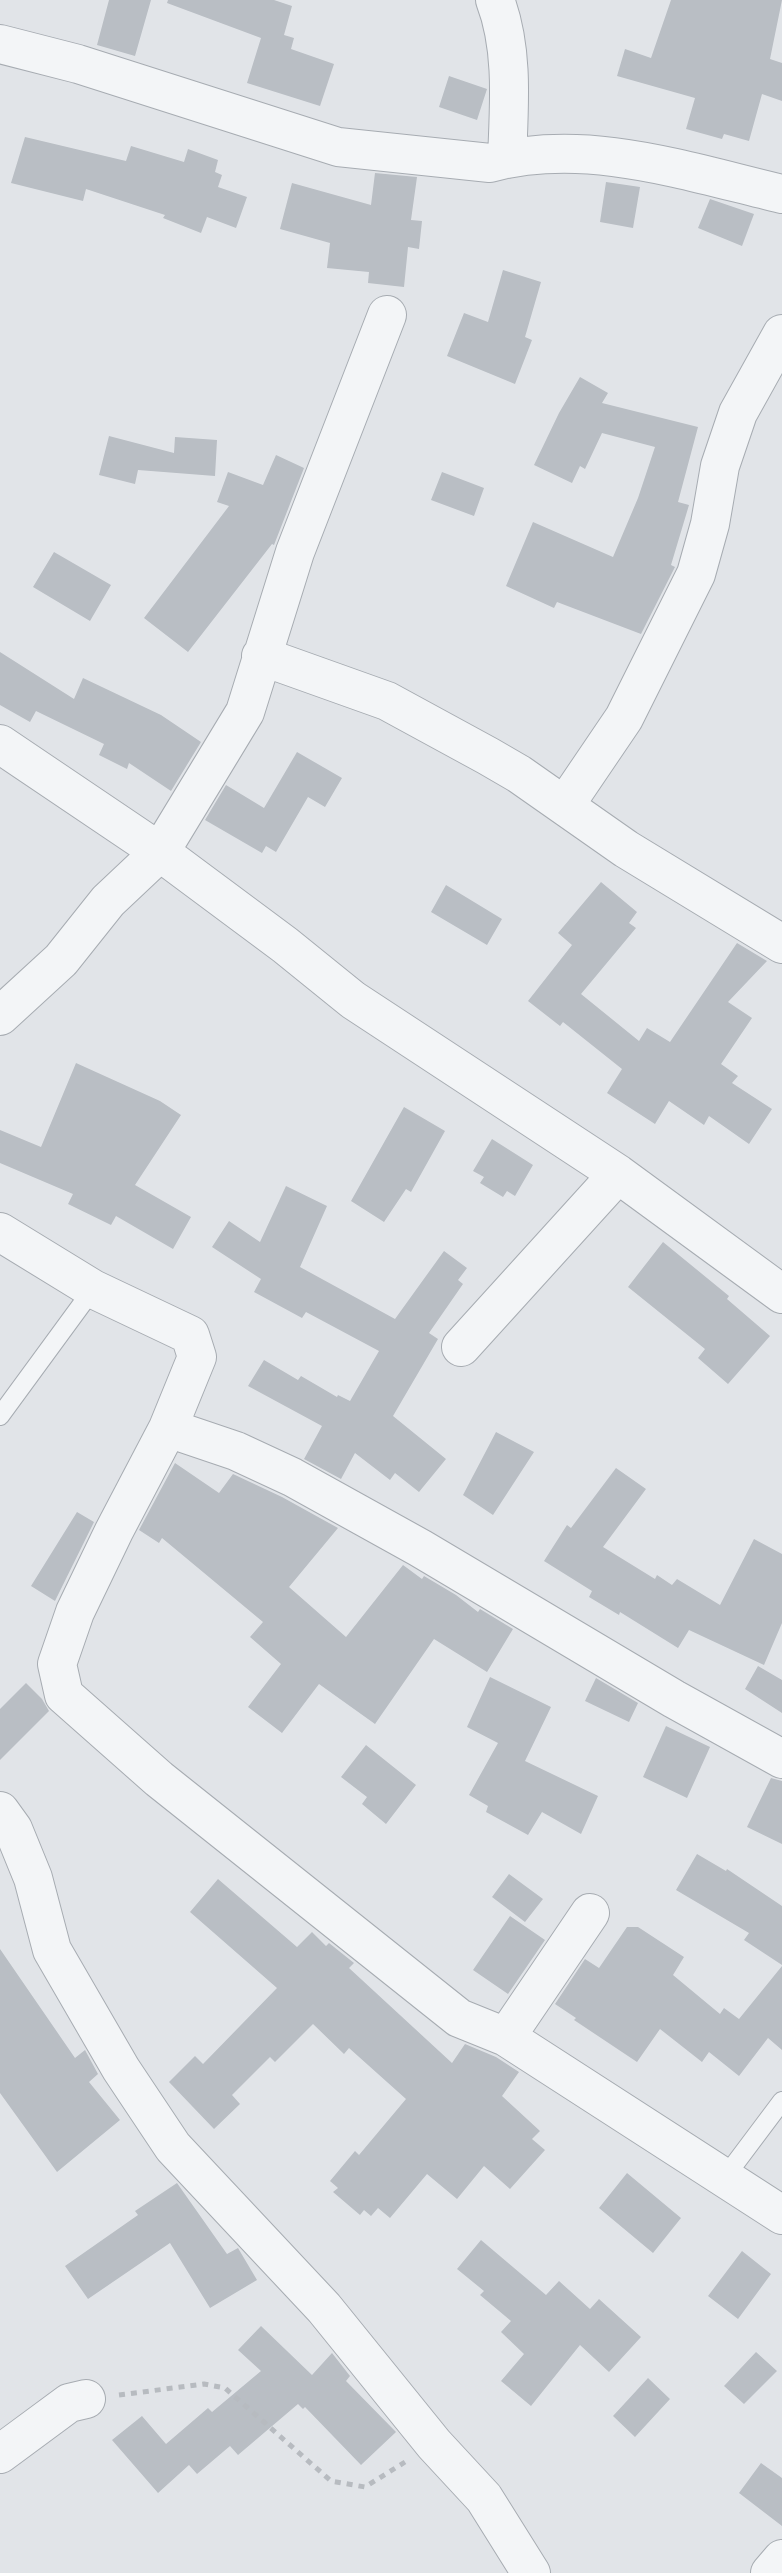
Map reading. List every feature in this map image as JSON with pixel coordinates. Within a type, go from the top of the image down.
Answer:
[{"type":"street","points":[[495,0],[508,66],[507,159]]},
{"type":"street","points":[[0,44],[78,64],[338,147],[490,163],[563,155],[617,156],[782,194]]},
{"type":"street","points":[[0,1016],[61,960],[108,901],[160,852],[245,712],[295,552],[387,315]]},
{"type":"street","points":[[565,805],[624,718],[696,574],[710,524],[720,466],[738,413],[782,334]]},
{"type":"street","points":[[261,656],[387,701],[488,756],[626,849],[782,944]]},
{"type":"street","points":[[0,744],[160,852],[353,1000],[618,1174],[782,1294]]},
{"type":"street","points":[[461,1347],[618,1174]]},
{"type":"street","points":[[0,1232],[93,1289],[190,1335],[197,1357],[168,1428],[75,1612],[57,1664],[64,1695],[159,1779],[459,2018],[506,2037],[782,2215]]},
{"type":"street","points":[[168,1428],[236,1451],[292,1477],[782,1759]]},
{"type":"street","points":[[0,1811],[13,1829],[33,1878],[52,1950],[121,2069],[173,2147],[324,2308],[434,2444],[484,2498],[531,2573]]},
{"type":"street","points":[[506,2037],[590,1913]]},
{"type":"street","points":[[0,2454],[69,2403],[86,2399]]},
{"type":"street","points":[[770,2573],[782,2559]]},
{"type":"lane","points":[[0,1416],[93,1289]]},
{"type":"lane","points":[[725,2177],[782,2101]]},
{"type":"path","points":[[86,2399],[204,2384],[225,2388],[331,2481],[365,2487],[434,2444]]},
{"type":"building","points":[[109,0],[151,0],[135,56],[97,45]]},
{"type":"building","points":[[168,0],[274,0],[292,6],[284,35],[294,38],[291,49],[334,64],[320,106],[247,83],[261,38],[167,3]]},
{"type":"building","points":[[671,0],[782,0],[770,59],[782,63],[782,101],[762,94],[749,141],[724,134],[722,139],[686,129],[695,98],[617,76],[625,49],[651,58]]},
{"type":"building","points":[[449,76],[487,89],[477,120],[439,107]]},
{"type":"building","points":[[25,137],[126,161],[131,146],[184,162],[188,149],[218,160],[215,172],[222,175],[218,187],[247,197],[236,228],[207,217],[201,233],[163,218],[165,215],[86,189],[83,201],[11,183]]},
{"type":"building","points":[[375,173],[417,177],[411,220],[422,221],[419,249],[408,247],[404,287],[368,283],[369,272],[327,268],[330,243],[280,229],[292,183],[371,205]]},
{"type":"building","points":[[606,182],[640,187],[633,228],[600,222]]},
{"type":"building","points":[[710,199],[754,214],[742,246],[698,228]]},
{"type":"building","points":[[503,270],[541,282],[525,337],[532,340],[515,384],[447,356],[464,313],[488,322]]},
{"type":"building","points":[[580,377],[608,393],[602,403],[698,427],[678,502],[689,505],[671,565],[675,567],[641,634],[557,602],[554,608],[506,586],[533,522],[613,557],[638,498],[655,447],[602,433],[585,469],[580,466],[572,483],[534,465]]},
{"type":"building","points":[[109,436],[174,453],[175,437],[217,440],[215,476],[138,470],[135,484],[99,475]]},
{"type":"building","points":[[276,455],[304,468],[274,545],[188,652],[144,618],[229,506],[217,502],[228,472],[263,485]]},
{"type":"building","points":[[442,472],[484,488],[474,516],[431,500]]},
{"type":"building","points":[[54,552],[111,585],[90,621],[33,587]]},
{"type":"building","points":[[0,652],[74,699],[83,678],[161,715],[201,742],[171,791],[129,763],[127,769],[99,755],[104,744],[36,711],[30,722],[0,705]]},
{"type":"building","points":[[297,752],[342,778],[325,807],[308,797],[276,852],[266,846],[262,853],[205,820],[226,785],[264,808]]},
{"type":"building","points":[[601,882],[637,912],[629,923],[636,928],[581,994],[639,1041],[647,1028],[670,1042],[737,943],[767,961],[728,1002],[752,1018],[721,1064],[738,1076],[732,1083],[772,1109],[749,1144],[709,1116],[704,1125],[669,1101],[655,1124],[607,1093],[622,1069],[563,1022],[560,1026],[528,1001],[572,945],[558,933]]},
{"type":"building","points":[[446,885],[502,919],[487,945],[431,912]]},
{"type":"building","points":[[76,1063],[160,1101],[181,1115],[135,1185],[191,1217],[173,1249],[116,1216],[111,1225],[68,1204],[73,1194],[0,1163],[0,1130],[41,1147]]},
{"type":"building","points":[[404,1107],[445,1131],[411,1192],[406,1189],[384,1222],[351,1201]]},
{"type":"building","points":[[492,1139],[533,1165],[515,1196],[507,1191],[503,1197],[480,1183],[484,1177],[473,1171]]},
{"type":"building","points":[[286,1186],[327,1206],[300,1267],[395,1319],[444,1251],[467,1268],[458,1280],[463,1284],[429,1333],[438,1339],[393,1416],[446,1459],[419,1492],[395,1473],[390,1480],[355,1453],[341,1479],[304,1459],[322,1426],[248,1386],[264,1360],[298,1380],[301,1376],[350,1401],[379,1351],[306,1312],[302,1318],[254,1292],[261,1279],[212,1247],[229,1221],[260,1242]]},
{"type":"building","points":[[663,1242],[729,1296],[727,1299],[770,1336],[728,1384],[698,1358],[705,1349],[628,1287]]},
{"type":"building","points":[[496,1432],[534,1452],[493,1515],[463,1495]]},
{"type":"building","points":[[175,1463],[219,1493],[233,1474],[338,1528],[289,1587],[346,1637],[403,1565],[422,1579],[424,1576],[456,1595],[478,1612],[480,1609],[513,1629],[487,1672],[434,1639],[375,1724],[319,1684],[282,1733],[248,1707],[281,1664],[250,1637],[263,1622],[162,1538],[159,1543],[139,1530]]},
{"type":"building","points":[[616,1468],[646,1489],[603,1547],[655,1579],[657,1575],[672,1585],[677,1579],[720,1605],[754,1539],[782,1554],[782,1623],[764,1665],[689,1630],[678,1648],[589,1597],[592,1591],[544,1561],[567,1525],[571,1528]]},
{"type":"building","points":[[77,1512],[94,1522],[55,1601],[31,1586]]},
{"type":"building","points":[[758,1666],[782,1680],[782,1713],[745,1689]]},
{"type":"building","points":[[490,1677],[551,1707],[525,1761],[598,1796],[581,1834],[542,1812],[528,1835],[486,1812],[488,1806],[469,1795],[498,1743],[467,1727]]},
{"type":"building","points":[[596,1678],[638,1703],[629,1722],[585,1701]]},
{"type":"building","points":[[26,1683],[49,1711],[0,1760],[0,1709]]},
{"type":"building","points":[[666,1726],[710,1747],[687,1798],[643,1777]]},
{"type":"building","points":[[366,1745],[416,1785],[386,1824],[362,1804],[367,1797],[341,1777]]},
{"type":"building","points":[[771,1778],[782,1781],[782,1844],[747,1827]]},
{"type":"building","points":[[697,1854],[727,1869],[782,1906],[782,1965],[744,1940],[749,1933],[676,1890]]},
{"type":"building","points":[[509,1874],[543,1899],[525,1922],[492,1897]]},
{"type":"building","points":[[218,1879],[297,1947],[312,1932],[326,1946],[329,1943],[354,1963],[349,1968],[452,2063],[465,2044],[496,2057],[519,2072],[502,2096],[540,2131],[532,2139],[545,2150],[510,2189],[484,2166],[457,2199],[427,2174],[390,2218],[378,2208],[371,2216],[364,2210],[360,2215],[333,2192],[338,2188],[330,2181],[355,2151],[359,2155],[406,2099],[349,2048],[344,2054],[313,2024],[275,2062],[270,2057],[232,2095],[240,2104],[214,2129],[169,2082],[195,2056],[203,2064],[277,1988],[190,1912]]},
{"type":"building","points":[[510,1916],[545,1940],[508,1994],[473,1970]]},
{"type":"building","points":[[627,1927],[638,1927],[684,1957],[673,1975],[720,2014],[724,2008],[739,2019],[782,1966],[782,2050],[768,2038],[739,2076],[709,2052],[702,2062],[660,2029],[637,2062],[574,2020],[576,2018],[555,2004],[585,1959],[599,1968]]},
{"type":"building","points":[[0,1949],[75,2058],[85,2050],[98,2074],[89,2082],[120,2120],[57,2172],[0,2093]]},
{"type":"building","points":[[627,2173],[681,2218],[653,2253],[599,2208]]},
{"type":"building","points":[[177,2183],[227,2254],[238,2248],[257,2280],[210,2308],[170,2243],[88,2299],[65,2266],[138,2215],[135,2211]]},
{"type":"building","points":[[481,2240],[546,2295],[559,2281],[590,2309],[599,2299],[641,2337],[609,2372],[580,2345],[531,2406],[501,2381],[524,2354],[501,2332],[511,2321],[480,2295],[484,2291],[457,2269]]},
{"type":"building","points":[[742,2251],[771,2274],[738,2319],[708,2296]]},
{"type":"building","points":[[261,2326],[312,2375],[332,2353],[350,2376],[346,2381],[396,2432],[361,2465],[305,2407],[303,2409],[298,2404],[238,2455],[230,2446],[197,2474],[189,2465],[158,2493],[112,2440],[142,2416],[166,2444],[208,2408],[212,2412],[261,2371],[238,2350]]},
{"type":"building","points":[[756,2352],[777,2371],[744,2404],[724,2386]]},
{"type":"building","points":[[648,2378],[670,2399],[635,2437],[613,2416]]},
{"type":"building","points":[[761,2463],[782,2478],[782,2526],[739,2493]]}]
